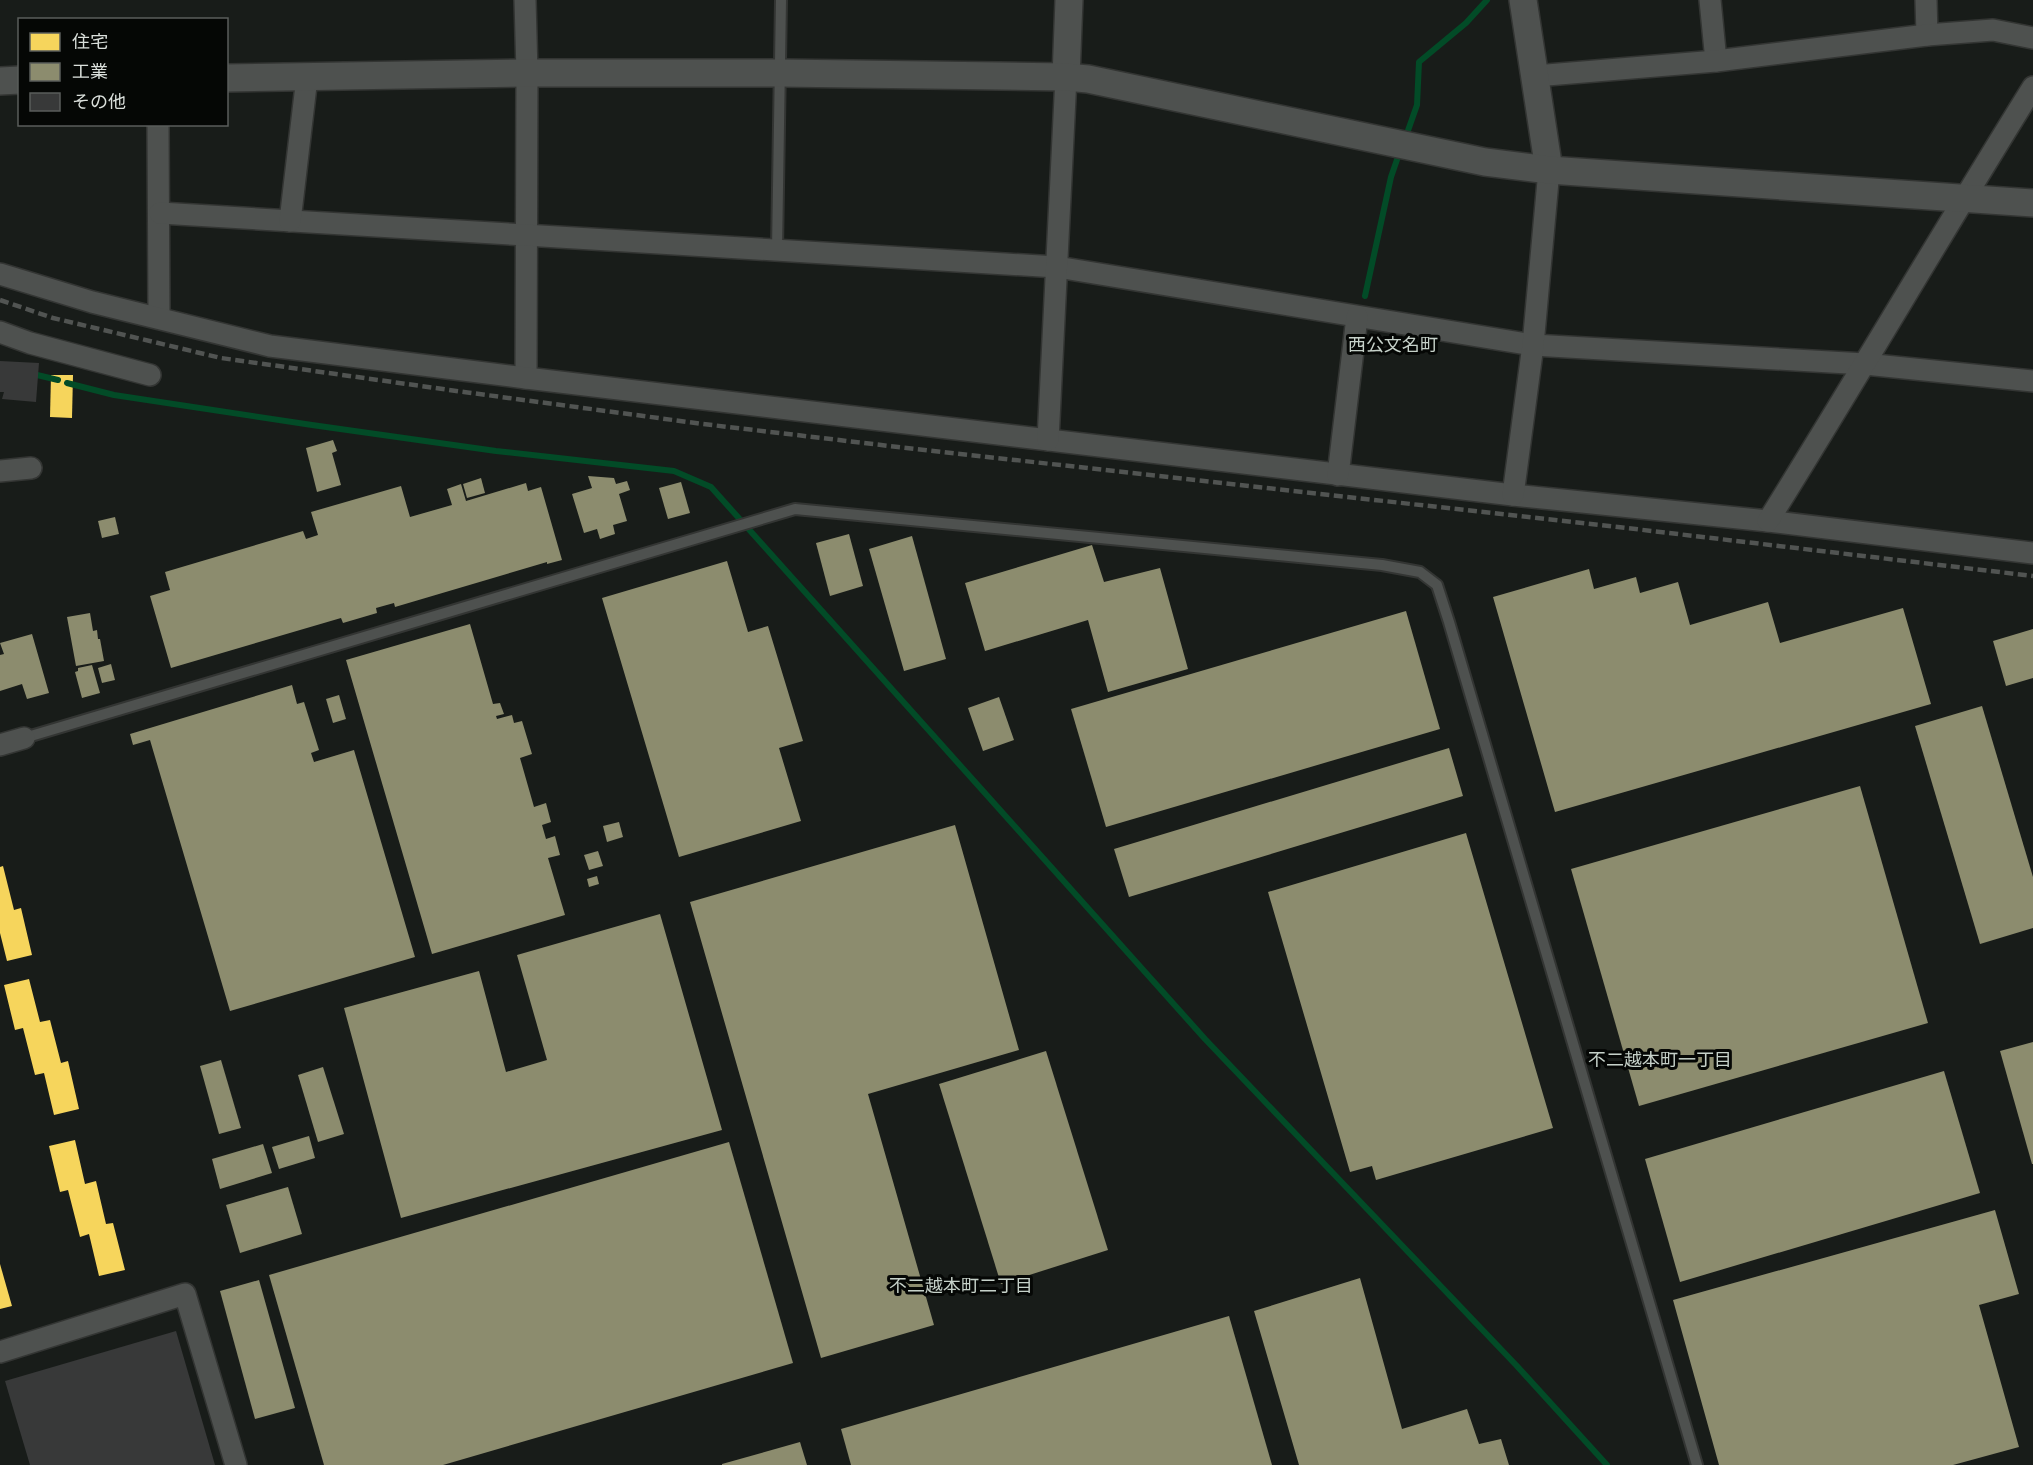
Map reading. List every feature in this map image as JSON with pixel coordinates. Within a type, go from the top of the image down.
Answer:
[{"type":"street","points":[[525,0],[527,73],[526,378]]},
{"type":"street","points":[[1048,440],[1069,0]]},
{"type":"street","points":[[1513,495],[1533,345],[1549,170],[1524,0]]},
{"type":"street","points":[[1710,0],[1716,61]]},
{"type":"street","points":[[1926,0],[1927,35]]},
{"type":"street","points":[[1535,76],[1716,61],[1927,35],[1993,30],[2033,38]]},
{"type":"street","points":[[228,78],[527,73],[781,73],[1066,77],[1088,79],[1485,162],[1549,170],[2033,202]]},
{"type":"street","points":[[290,221],[307,77]]},
{"type":"street","points":[[0,81],[18,80]]},
{"type":"street","points":[[1768,520],[2033,87]]},
{"type":"street","points":[[158,126],[159,317]]},
{"type":"street","points":[[160,213],[1057,267],[1533,345],[1865,364],[2033,381]]},
{"type":"street","points":[[0,274],[92,302],[270,346],[1338,475],[1768,520],[2033,553]]},
{"type":"street","points":[[1338,475],[1358,317]]},
{"type":"street","points":[[0,332],[30,343],[150,375]]},
{"type":"street","points":[[0,471],[31,468]]},
{"type":"street","points":[[0,745],[24,738]]},
{"type":"street","points":[[0,1352],[184,1294],[236,1465]]},
{"type":"lane","points":[[777,250],[781,0]]},
{"type":"lane","points":[[24,738],[795,509],[1382,565],[1420,572],[1437,585],[1449,622],[1697,1465]]},
{"type":"building: 住宅","points":[[51,375],[73,375],[72,418],[50,417]]},
{"type":"building: 住宅","points":[[3,866],[14,910],[21,908],[32,955],[7,961],[0,933],[0,867]]},
{"type":"building: 住宅","points":[[29,979],[40,1022],[50,1020],[61,1063],[68,1061],[79,1109],[54,1115],[44,1073],[35,1075],[23,1028],[15,1030],[4,985]]},
{"type":"building: 住宅","points":[[75,1140],[85,1184],[96,1181],[106,1224],[113,1223],[125,1270],[99,1276],[89,1234],[80,1237],[68,1190],[60,1192],[49,1146]]},
{"type":"building: 住宅","points":[[0,1264],[12,1306],[0,1309]]},
{"type":"building: 工業","points":[[333,440],[337,451],[332,453],[341,485],[317,492],[306,448]]},
{"type":"building: 工業","points":[[588,476],[614,478],[616,484],[627,481],[630,490],[619,494],[627,521],[613,525],[615,534],[600,539],[597,529],[584,533],[572,494],[592,488]]},
{"type":"building: 工業","points":[[481,478],[485,493],[467,498],[463,484]]},
{"type":"building: 工業","points":[[681,482],[690,513],[668,519],[659,488]]},
{"type":"building: 工業","points":[[526,483],[528,491],[541,487],[562,560],[547,564],[547,562],[395,607],[394,603],[376,608],[377,613],[343,623],[341,618],[171,668],[150,596],[170,590],[165,572],[303,531],[306,539],[318,535],[311,512],[401,486],[410,517],[452,505],[447,489],[461,484],[466,501]]},
{"type":"building: 工業","points":[[115,517],[119,534],[102,538],[98,521]]},
{"type":"building: 工業","points":[[849,534],[863,586],[830,596],[816,543]]},
{"type":"building: 工業","points":[[912,536],[946,659],[904,671],[869,549]]},
{"type":"building: 工業","points":[[1092,545],[1104,582],[1160,568],[1188,669],[1108,692],[1088,620],[985,651],[965,583]]},
{"type":"building: 工業","points":[[727,561],[748,632],[768,626],[803,741],[779,748],[801,821],[679,857],[602,598]]},
{"type":"building: 工業","points":[[1589,569],[1594,589],[1636,577],[1640,593],[1678,582],[1690,625],[1768,602],[1780,643],[1903,608],[1931,704],[1555,812],[1493,597]]},
{"type":"building: 工業","points":[[1406,611],[1440,729],[1106,827],[1071,709]]},
{"type":"building: 工業","points":[[90,613],[93,631],[97,630],[98,639],[100,639],[104,661],[76,666],[67,617]]},
{"type":"building: 工業","points":[[470,624],[493,704],[500,703],[504,714],[496,716],[497,719],[512,715],[514,723],[522,721],[532,754],[520,758],[534,807],[546,803],[551,822],[542,825],[546,839],[555,836],[560,855],[548,858],[565,915],[432,954],[346,660]]},
{"type":"building: 工業","points":[[2033,629],[2033,678],[2006,686],[1993,641]]},
{"type":"building: 工業","points":[[32,634],[49,693],[27,699],[22,684],[0,691],[0,655],[4,654],[0,643]]},
{"type":"building: 工業","points":[[111,664],[115,680],[102,683],[98,668]]},
{"type":"building: 工業","points":[[92,665],[100,693],[82,698],[75,672],[78,668]]},
{"type":"building: 工業","points":[[292,685],[297,704],[304,702],[319,750],[311,753],[314,762],[354,750],[415,957],[230,1011],[150,740],[133,745],[130,734]]},
{"type":"building: 工業","points":[[339,695],[346,719],[333,723],[326,699]]},
{"type":"building: 工業","points":[[999,697],[1014,740],[983,751],[968,708]]},
{"type":"building: 工業","points":[[1982,706],[2033,877],[2033,928],[1980,944],[1915,726]]},
{"type":"building: 工業","points":[[1449,748],[1463,796],[1129,897],[1114,849]]},
{"type":"building: 工業","points":[[1860,786],[1928,1023],[1639,1106],[1571,869]]},
{"type":"building: 工業","points":[[619,822],[623,837],[607,842],[603,826]]},
{"type":"building: 工業","points":[[955,825],[1019,1050],[868,1094],[934,1325],[821,1358],[690,902]]},
{"type":"building: 工業","points":[[1466,833],[1553,1128],[1376,1180],[1372,1166],[1350,1172],[1268,892]]},
{"type":"building: 工業","points":[[598,851],[603,866],[589,870],[584,855]]},
{"type":"building: 工業","points":[[597,876],[599,884],[589,887],[587,879]]},
{"type":"building: 工業","points":[[660,914],[722,1130],[401,1218],[344,1008],[479,971],[506,1072],[547,1060],[517,955]]},
{"type":"building: 工業","points":[[2033,1042],[2033,1164],[2032,1164],[2000,1051]]},
{"type":"building: 工業","points":[[1046,1051],[1108,1250],[1001,1284],[939,1084]]},
{"type":"building: 工業","points":[[221,1060],[241,1128],[219,1134],[200,1066]]},
{"type":"building: 工業","points":[[323,1067],[344,1134],[318,1142],[298,1075]]},
{"type":"building: 工業","points":[[1944,1071],[1980,1193],[1680,1282],[1645,1159]]},
{"type":"building: 工業","points":[[309,1136],[315,1158],[279,1169],[272,1147]]},
{"type":"building: 工業","points":[[729,1142],[793,1363],[443,1465],[324,1465],[269,1275]]},
{"type":"building: 工業","points":[[263,1144],[272,1173],[220,1189],[212,1159]]},
{"type":"building: 工業","points":[[288,1187],[302,1234],[240,1253],[226,1205]]},
{"type":"building: 工業","points":[[1995,1210],[2019,1294],[1979,1305],[2019,1447],[1953,1465],[1719,1465],[1673,1300]]},
{"type":"building: 工業","points":[[1360,1278],[1402,1429],[1467,1409],[1479,1444],[1501,1439],[1509,1465],[1299,1465],[1254,1311]]},
{"type":"building: 工業","points":[[259,1280],[295,1408],[255,1419],[220,1291]]},
{"type":"building: 工業","points":[[1229,1316],[1272,1465],[851,1465],[841,1429]]},
{"type":"building: 工業","points":[[800,1442],[807,1465],[722,1465],[722,1464]]},
{"type":"building: その他","points":[[0,361],[39,363],[36,402],[2,399],[4,392],[0,392]]},
{"type":"building: その他","points":[[176,1331],[215,1465],[30,1465],[5,1381]]},
{"type":"waterway","points":[[1405,139],[1417,105],[1419,62],[1466,23],[1487,0]]},
{"type":"waterway","points":[[1365,296],[1391,177],[1400,151]]},
{"type":"waterway","points":[[33,374],[58,380]]},
{"type":"waterway","points":[[67,383],[114,395],[312,425],[496,451],[674,471],[711,487],[1205,1039],[1516,1365],[1607,1465]]},
{"type":"railway","points":[[0,300],[53,318],[221,358],[464,392],[898,447],[1618,527],[2033,576]]},
{"type":"district","name":"西公文名町","points":[[1393,345]]},
{"type":"district","name":"不二越本町一丁目","points":[[1660,1060]]},
{"type":"district","name":"不二越本町二丁目","points":[[961,1286]]}]
